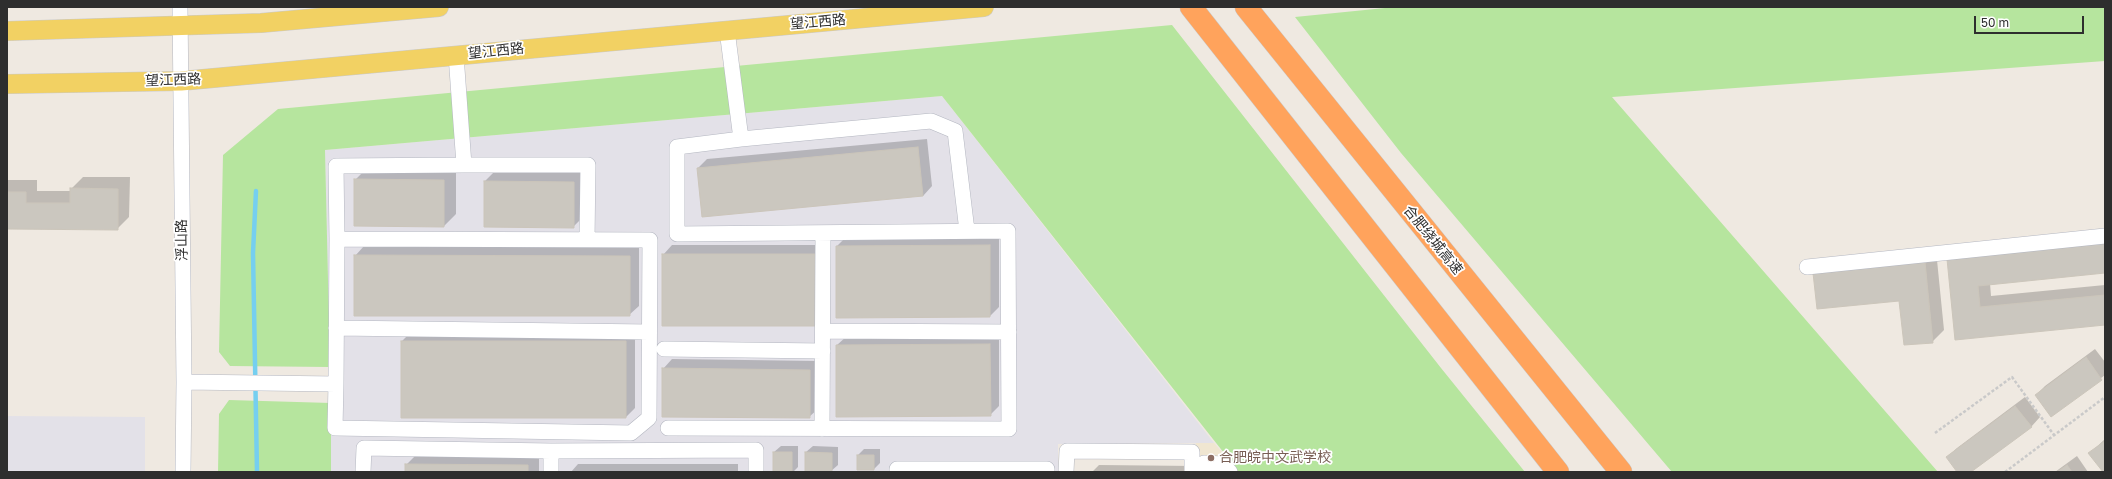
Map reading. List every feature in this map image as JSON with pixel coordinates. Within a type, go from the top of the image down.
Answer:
[{"type":"highway","points":[[1191,7],[1558,472]]},
{"type":"highway","name":"合肥绕城高速","points":[[1250,13],[1621,472]]},
{"type":"main road","points":[[7,31],[261,23],[440,7]]},
{"type":"main road","name":"望江西路","points":[[7,84],[181,81],[984,7]]},
{"type":"street","name":"浮山路","points":[[180,7],[184,382],[183,472]]},
{"type":"street","points":[[727,30],[741,139]]},
{"type":"street","points":[[456,55],[464,165]]},
{"type":"street","points":[[668,428],[1009,429],[1008,231],[677,234],[677,148],[741,139],[930,121],[955,131],[966,231]]},
{"type":"street","points":[[337,239],[587,240],[650,240],[649,418],[631,433],[335,428],[337,239],[336,166],[588,165],[587,240]]},
{"type":"street","points":[[822,429],[823,233]]},
{"type":"street","points":[[1808,267],[2105,236]]},
{"type":"street","points":[[336,328],[649,332]]},
{"type":"street","points":[[823,331],[1009,332]]},
{"type":"street","points":[[664,349],[823,351]]},
{"type":"street","points":[[184,382],[336,384]]},
{"type":"street","points":[[363,472],[364,448],[551,451],[756,450],[756,472]]},
{"type":"street","points":[[551,451],[551,472]]},
{"type":"street","points":[[1066,472],[1066,451],[1192,452],[1192,472]]},
{"type":"street","points":[[1204,472],[1204,463],[1223,464],[1230,472]]},
{"type":"street","points":[[897,472],[897,470],[1047,470],[1047,472]]},
{"type":"path","points":[[1935,433],[2012,377],[2054,435]]},
{"type":"path","points":[[2005,472],[2105,397]]},
{"type":"shaded area","points":[[942,96],[1214,443],[1058,444],[1058,472],[331,472],[325,150]]},
{"type":"shaded area","points":[[7,416],[145,417],[145,472],[7,472]]},
{"type":"shaded area","name":"合肥皖中文武学校","points":[[1196,443],[1214,443],[1239,472],[1196,472]]},
{"type":"green space","points":[[1395,7],[2105,7],[2105,61],[1612,97],[1938,472],[1672,472],[1401,153],[1295,17]]},
{"type":"green space","points":[[1172,25],[1441,368],[1525,472],[1239,472],[942,96],[325,150],[330,367],[230,366],[219,352],[223,155],[278,109]]},
{"type":"green space","points":[[229,400],[331,403],[331,472],[218,472],[219,414]]},
{"type":"building","points":[[918,147],[923,196],[702,217],[697,168]]},
{"type":"building","points":[[354,179],[444,180],[444,227],[354,226]]},
{"type":"building","points":[[484,181],[574,182],[574,228],[484,227]]},
{"type":"building","points":[[70,188],[118,189],[118,230],[7,229],[7,192],[26,192],[26,203],[70,203]]},
{"type":"building","points":[[2105,243],[2105,273],[1978,286],[1980,307],[2105,295],[2105,325],[1955,340],[1947,259]]},
{"type":"building","points":[[990,245],[990,317],[836,318],[836,246]]},
{"type":"building","points":[[662,254],[816,254],[816,326],[662,326]]},
{"type":"building","points":[[354,255],[630,256],[630,316],[354,316]]},
{"type":"building","points":[[1925,262],[1933,343],[1904,345],[1899,301],[1817,309],[1813,273]]},
{"type":"building","points":[[401,341],[626,341],[626,418],[401,418]]},
{"type":"building","points":[[990,344],[991,416],[836,417],[836,345]]},
{"type":"building","points":[[2086,357],[2102,380],[2051,417],[2035,395]]},
{"type":"building","points":[[662,368],[810,370],[810,418],[662,417]]},
{"type":"building","points":[[2015,406],[2032,427],[1971,472],[1957,472],[1946,457]]},
{"type":"building","points":[[2105,441],[2105,472],[2103,472],[2088,453]]},
{"type":"building","points":[[773,452],[792,452],[792,472],[773,472]]},
{"type":"building","points":[[805,452],[832,453],[832,472],[805,472]]},
{"type":"building","points":[[857,455],[874,455],[874,470],[857,470]]},
{"type":"building","points":[[405,464],[528,465],[528,472],[405,472]]},
{"type":"building","points":[[2067,465],[2072,472],[2057,472]]},
{"type":"waterway","points":[[256,191],[253,253],[257,472]]},
{"type":"place","name":"合肥皖中文武学校","points":[[1211,458]]}]
